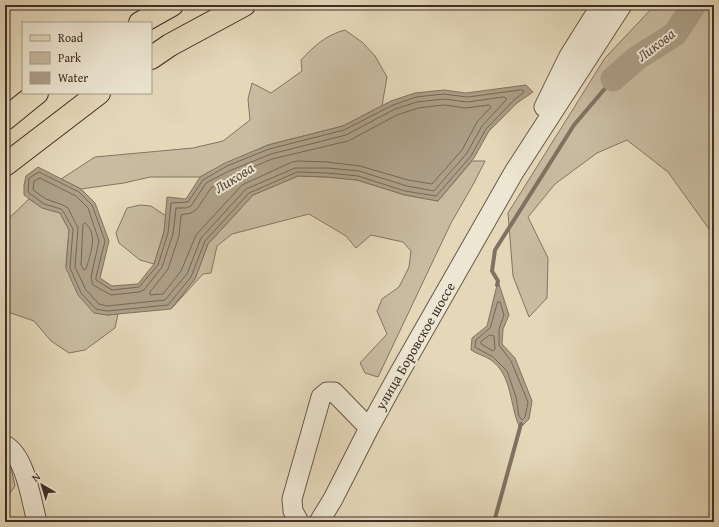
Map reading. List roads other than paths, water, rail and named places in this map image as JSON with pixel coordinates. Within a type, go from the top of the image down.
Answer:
[{"type":"main road","points":[[142,22],[172,5]]},
{"type":"main road","points":[[156,54],[244,5]]},
{"type":"main road","points":[[5,119],[36,94]]},
{"type":"main road","points":[[5,165],[98,94]]},
{"type":"street","points":[[514,172],[550,93],[569,56],[601,5]]},
{"type":"street","points":[[514,172],[622,5]]},
{"type":"street","name":"улица Боровское шоссе","points":[[319,522],[333,499],[369,428],[514,172]]},
{"type":"street","points":[[299,522],[293,511],[292,499],[321,397],[327,392],[334,392],[369,428]]},
{"type":"street","points":[[5,445],[13,452],[24,473],[37,522]]},
{"type":"water","points":[[526,85],[533,92],[517,103],[489,131],[474,158],[438,201],[405,195],[357,180],[298,176],[253,195],[208,244],[195,279],[171,309],[107,315],[94,313],[78,295],[66,268],[69,230],[60,213],[42,208],[24,195],[26,176],[38,167],[81,189],[95,203],[109,241],[100,278],[112,286],[138,284],[154,264],[164,232],[167,197],[186,199],[200,177],[225,163],[268,145],[343,126],[391,101],[415,93],[444,90],[466,93]]},
{"type":"water","points":[[498,281],[509,315],[503,329],[502,344],[515,358],[532,401],[529,419],[520,428],[516,419],[510,391],[503,374],[491,360],[471,350],[472,338],[487,326]]},
{"type":"waterway","name":"Ликова","points":[[613,79],[637,58],[675,34],[694,5]]},
{"type":"waterway","points":[[497,285],[498,281],[492,271],[495,250],[574,125],[613,79]]},
{"type":"waterway","points":[[494,522],[521,424]]}]
